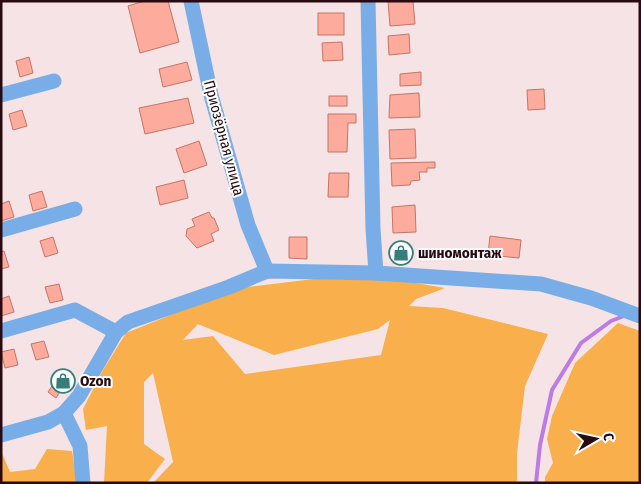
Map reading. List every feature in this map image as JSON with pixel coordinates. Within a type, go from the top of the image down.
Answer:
[{"type":"street","name":"Приозёрная улица","points":[[191,1],[212,95],[248,225],[267,271]]},
{"type":"street","points":[[368,1],[376,273]]},
{"type":"street","points":[[1,95],[54,81]]},
{"type":"street","points":[[1,230],[75,209]]},
{"type":"street","points":[[1,434],[48,422],[64,413],[79,396],[116,332],[128,322],[229,287],[267,271],[376,273],[541,284],[591,298],[640,316]]},
{"type":"street","points":[[1,331],[75,310],[116,332]]},
{"type":"street","points":[[64,413],[80,446],[83,483]]},
{"type":"shaded area","points":[[314,279],[398,280],[445,288],[416,299],[409,306],[443,308],[548,334],[525,386],[517,453],[517,483],[153,483],[173,462],[153,373],[144,382],[144,444],[165,459],[147,483],[104,483],[107,426],[86,430],[83,409],[103,370],[126,333],[247,287]],"holes":[[[390,320],[381,355],[245,374],[213,336],[183,340],[198,324],[274,355],[378,329]]]},
{"type":"shaded area","points":[[618,323],[640,331],[640,483],[545,483],[545,477],[553,463],[547,439],[552,416],[575,363]]},
{"type":"shaded area","points":[[47,449],[72,451],[77,483],[1,483],[1,451],[10,472],[35,469]]},
{"type":"building","points":[[144,1],[168,1],[179,42],[140,53],[128,6]]},
{"type":"building","points":[[388,1],[413,1],[415,24],[390,26]]},
{"type":"building","points":[[318,13],[344,13],[344,35],[318,35]]},
{"type":"building","points":[[409,34],[410,53],[389,55],[388,36]]},
{"type":"building","points":[[342,42],[343,60],[323,61],[322,43]]},
{"type":"building","points":[[29,57],[33,73],[20,77],[16,61]]},
{"type":"building","points":[[187,62],[192,80],[163,87],[159,69]]},
{"type":"building","points":[[421,72],[421,85],[400,86],[400,74]]},
{"type":"building","points":[[544,89],[545,109],[528,110],[527,90]]},
{"type":"building","points":[[419,93],[420,117],[389,118],[390,95]]},
{"type":"building","points":[[329,96],[347,96],[347,106],[329,106]]},
{"type":"building","points":[[188,98],[194,123],[145,134],[139,108]]},
{"type":"building","points":[[22,110],[27,126],[13,130],[9,114]]},
{"type":"building","points":[[328,114],[356,114],[356,123],[348,123],[347,152],[328,152]]},
{"type":"building","points":[[415,129],[416,158],[390,159],[389,130]]},
{"type":"building","points":[[199,141],[207,165],[184,173],[176,149]]},
{"type":"building","points":[[435,162],[435,168],[427,168],[427,172],[419,172],[420,180],[411,181],[410,185],[392,186],[391,163]]},
{"type":"building","points":[[329,173],[349,173],[348,197],[328,197]]},
{"type":"building","points":[[184,180],[188,198],[160,205],[156,187]]},
{"type":"building","points":[[42,191],[47,207],[33,211],[29,195]]},
{"type":"building","points":[[9,201],[14,217],[1,221],[1,204]]},
{"type":"building","points":[[415,205],[416,232],[393,233],[392,207]]},
{"type":"building","points":[[209,212],[219,230],[211,234],[214,241],[197,248],[186,236],[187,229],[195,226],[192,219]]},
{"type":"building","points":[[490,236],[521,240],[519,258],[488,255]]},
{"type":"building","points":[[53,237],[58,253],[45,257],[40,241]]},
{"type":"building","points":[[289,237],[307,237],[307,259],[289,258]]},
{"type":"building","points":[[4,251],[9,267],[1,269],[1,252]]},
{"type":"building","points":[[59,284],[63,300],[50,303],[45,287]]},
{"type":"building","points":[[9,296],[14,312],[1,316],[1,299]]},
{"type":"building","points":[[44,341],[49,357],[36,360],[31,344]]},
{"type":"building","points":[[14,349],[18,365],[5,368],[1,352]]},
{"type":"building","points":[[62,371],[70,376],[56,398],[48,392]]},
{"type":"waterway","points":[[536,483],[540,445],[552,390],[581,343],[611,321],[624,316]]},
{"type":"place","name":"шиномонтаж","points":[[401,253]]},
{"type":"place","name":"Ozon","points":[[63,381]]}]
